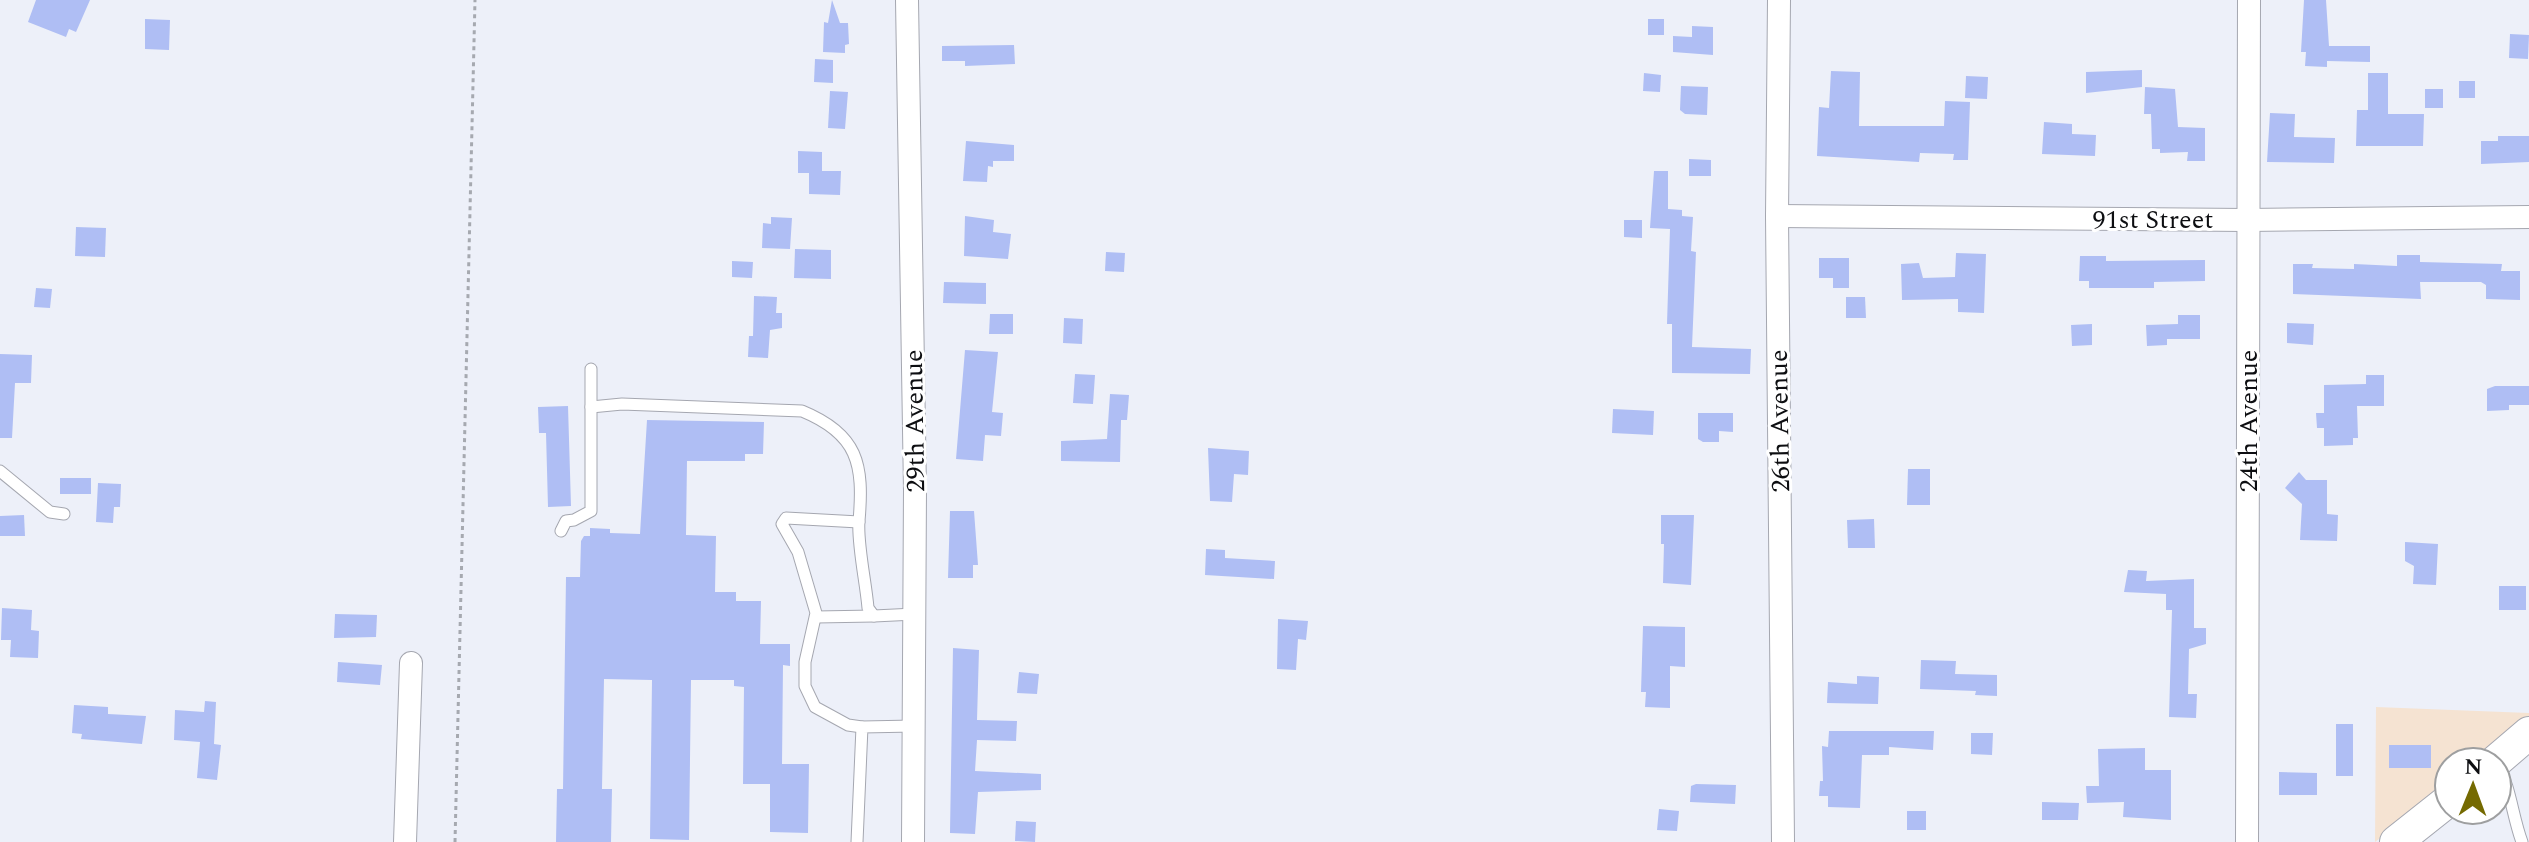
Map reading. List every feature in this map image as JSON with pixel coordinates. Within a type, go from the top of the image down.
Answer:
[{"type":"street","name":"29th Avenue","points":[[907,0],[916,614],[913,842]]},
{"type":"street","name":"26th Avenue","points":[[1779,0],[1777,216],[1783,842]]},
{"type":"street","name":"24th Avenue","points":[[2247,842],[2249,0]]},
{"type":"street","name":"91st Street","points":[[1777,216],[2247,220],[2529,217]]},
{"type":"street","points":[[405,842],[411,663]]},
{"type":"street","points":[[2513,747],[2529,733]]},
{"type":"street","points":[[2400,841],[2433,813]]},
{"type":"lane","points":[[561,531],[566,521],[591,511],[591,369]]},
{"type":"lane","points":[[591,407],[622,404],[802,411],[843,433],[860,474],[863,504],[859,522],[868,608],[874,616]]},
{"type":"lane","points":[[0,471],[50,512],[64,514]]},
{"type":"lane","points":[[859,522],[787,518],[782,527],[798,552],[816,617],[805,662],[805,686],[815,707],[848,725],[914,726]]},
{"type":"lane","points":[[816,617],[916,614]]},
{"type":"lane","points":[[857,842],[862,727]]},
{"type":"lane","points":[[2513,817],[2522,842]]},
{"type":"path","points":[[455,842],[475,0]]},
{"type":"shaded area","points":[[2376,707],[2529,713],[2529,718],[2495,746],[2433,746],[2433,797],[2375,842]]},
{"type":"building","points":[[36,0],[90,0],[76,32],[69,29],[66,37],[28,22]]},
{"type":"building","points":[[832,0],[840,23],[848,23],[849,44],[845,45],[845,53],[823,52],[824,22],[828,23]]},
{"type":"building","points":[[2304,0],[2326,0],[2329,46],[2370,46],[2370,62],[2327,61],[2327,67],[2305,66],[2306,52],[2301,52]]},
{"type":"building","points":[[145,19],[170,20],[169,50],[145,49]]},
{"type":"building","points":[[1648,19],[1664,19],[1664,35],[1648,35]]},
{"type":"building","points":[[1692,26],[1713,27],[1713,55],[1673,52],[1673,36],[1692,37]]},
{"type":"building","points":[[2510,34],[2529,35],[2528,59],[2509,58]]},
{"type":"building","points":[[1014,45],[1015,64],[965,66],[965,61],[942,61],[942,46]]},
{"type":"building","points":[[815,59],[833,60],[833,83],[814,82]]},
{"type":"building","points":[[2142,70],[2142,87],[2086,93],[2086,72]]},
{"type":"building","points":[[1831,71],[1860,72],[1859,126],[1944,126],[1945,101],[1970,102],[1968,160],[1953,160],[1954,154],[1920,153],[1919,162],[1817,156],[1819,107],[1829,108]]},
{"type":"building","points":[[1644,73],[1661,75],[1660,92],[1643,91]]},
{"type":"building","points":[[2368,73],[2388,73],[2388,114],[2424,114],[2423,146],[2356,146],[2357,110],[2368,110]]},
{"type":"building","points":[[1966,76],[1988,77],[1987,99],[1965,98]]},
{"type":"building","points":[[2459,81],[2475,81],[2475,98],[2459,98]]},
{"type":"building","points":[[1681,86],[1708,87],[1707,115],[1685,114],[1680,110]]},
{"type":"building","points":[[2145,87],[2175,89],[2178,127],[2205,128],[2205,161],[2187,161],[2188,152],[2160,153],[2160,149],[2152,149],[2151,114],[2144,114]]},
{"type":"building","points":[[2425,89],[2443,89],[2443,108],[2425,108]]},
{"type":"building","points":[[830,91],[848,92],[845,129],[828,128]]},
{"type":"building","points":[[2270,113],[2295,114],[2294,137],[2335,138],[2334,163],[2267,162]]},
{"type":"building","points":[[2044,122],[2072,124],[2072,134],[2096,135],[2095,156],[2042,154]]},
{"type":"building","points":[[2498,136],[2529,136],[2529,162],[2481,164],[2481,141],[2498,141]]},
{"type":"building","points":[[966,141],[1014,145],[1014,161],[993,161],[993,167],[988,166],[987,182],[963,181]]},
{"type":"building","points":[[798,151],[822,152],[822,171],[841,171],[840,195],[809,194],[809,173],[798,173]]},
{"type":"building","points":[[1689,159],[1711,160],[1711,176],[1689,176]]},
{"type":"building","points":[[1654,171],[1668,171],[1668,209],[1682,210],[1682,216],[1693,217],[1691,251],[1696,252],[1692,347],[1751,349],[1750,374],[1672,373],[1672,324],[1667,324],[1670,229],[1650,228]]},
{"type":"building","points":[[965,216],[994,220],[993,232],[1011,234],[1008,259],[964,256]]},
{"type":"building","points":[[771,217],[792,218],[790,249],[762,248],[763,223],[771,224]]},
{"type":"building","points":[[1624,220],[1642,220],[1642,238],[1624,237]]},
{"type":"building","points":[[76,227],[106,228],[105,257],[75,256]]},
{"type":"building","points":[[795,249],[831,250],[831,279],[794,278]]},
{"type":"building","points":[[1106,252],[1125,253],[1124,272],[1105,271]]},
{"type":"building","points":[[1956,253],[1986,254],[1984,313],[1958,312],[1958,299],[1902,300],[1901,264],[1919,263],[1923,278],[1955,277]]},
{"type":"building","points":[[2397,255],[2420,255],[2420,262],[2502,264],[2501,271],[2520,271],[2520,300],[2486,299],[2486,285],[2481,282],[2420,282],[2421,299],[2293,294],[2293,264],[2313,264],[2312,268],[2354,269],[2354,264],[2397,266]]},
{"type":"building","points":[[2080,256],[2106,256],[2106,261],[2205,260],[2205,281],[2154,282],[2154,288],[2089,288],[2089,281],[2079,281]]},
{"type":"building","points":[[1819,258],[1849,258],[1849,288],[1833,288],[1833,278],[1819,278]]},
{"type":"building","points":[[732,261],[753,262],[752,278],[732,277]]},
{"type":"building","points":[[944,282],[986,283],[986,304],[943,303]]},
{"type":"building","points":[[36,288],[52,289],[50,308],[34,307]]},
{"type":"building","points":[[754,296],[777,297],[776,313],[782,313],[782,328],[770,330],[768,358],[748,357],[749,336],[753,336]]},
{"type":"building","points":[[1846,297],[1865,297],[1866,318],[1846,318]]},
{"type":"building","points":[[990,314],[1013,314],[1013,334],[989,334]]},
{"type":"building","points":[[2178,315],[2200,315],[2200,339],[2167,339],[2167,345],[2147,346],[2146,325],[2178,324]]},
{"type":"building","points":[[1064,318],[1083,319],[1082,344],[1063,343]]},
{"type":"building","points":[[2287,323],[2314,324],[2313,345],[2287,343]]},
{"type":"building","points":[[2092,324],[2092,345],[2072,346],[2071,325]]},
{"type":"building","points":[[965,350],[998,352],[992,412],[1003,413],[1001,436],[985,435],[983,461],[956,459]]},
{"type":"building","points":[[0,354],[32,355],[31,383],[15,383],[12,438],[0,438]]},
{"type":"building","points":[[1075,374],[1095,375],[1093,404],[1073,403]]},
{"type":"building","points":[[2366,375],[2384,375],[2384,406],[2357,406],[2358,438],[2353,438],[2353,445],[2324,446],[2324,428],[2317,428],[2316,413],[2324,413],[2324,385],[2366,384]]},
{"type":"building","points":[[2495,386],[2529,386],[2529,405],[2509,405],[2509,410],[2487,411],[2487,389]]},
{"type":"building","points":[[1110,394],[1129,395],[1127,420],[1121,420],[1120,462],[1061,461],[1061,441],[1107,439]]},
{"type":"building","points":[[568,406],[571,506],[548,507],[546,433],[539,433],[538,407]]},
{"type":"building","points":[[1613,409],[1654,411],[1653,435],[1612,433]]},
{"type":"building","points":[[1698,413],[1733,413],[1733,432],[1719,431],[1719,442],[1703,442],[1698,439]]},
{"type":"building","points":[[647,420],[764,422],[763,454],[745,454],[745,461],[687,461],[686,535],[716,536],[715,592],[736,592],[736,601],[761,601],[760,644],[790,644],[790,666],[783,665],[782,764],[809,764],[808,833],[770,832],[770,784],[743,784],[744,687],[734,686],[734,680],[691,680],[689,840],[650,839],[652,680],[604,679],[602,789],[612,789],[611,842],[556,842],[557,789],[563,789],[566,577],[580,577],[581,541],[584,536],[590,536],[590,528],[610,529],[610,533],[640,534]]},
{"type":"building","points":[[1208,448],[1249,451],[1248,475],[1234,474],[1232,502],[1210,501]]},
{"type":"building","points":[[1908,469],[1930,469],[1930,505],[1907,505]]},
{"type":"building","points":[[2299,472],[2306,480],[2327,480],[2327,514],[2338,515],[2337,541],[2300,540],[2302,504],[2285,488]]},
{"type":"building","points":[[60,478],[91,478],[91,494],[60,494]]},
{"type":"building","points":[[98,483],[121,484],[120,507],[114,507],[113,523],[96,522]]},
{"type":"building","points":[[950,511],[974,511],[978,565],[973,565],[973,578],[948,578]]},
{"type":"building","points":[[24,515],[25,536],[0,536],[0,516]]},
{"type":"building","points":[[1661,515],[1694,515],[1691,585],[1663,583]]},
{"type":"building","points":[[1874,519],[1875,548],[1848,548],[1847,520]]},
{"type":"building","points":[[2405,542],[2438,544],[2436,585],[2413,584],[2414,566],[2405,561]]},
{"type":"building","points":[[1206,549],[1225,550],[1225,558],[1275,561],[1274,579],[1205,575]]},
{"type":"building","points":[[2128,570],[2147,571],[2146,581],[2194,579],[2194,628],[2206,628],[2206,644],[2189,649],[2188,694],[2197,694],[2196,718],[2169,717],[2172,610],[2166,610],[2166,594],[2124,592]]},
{"type":"building","points":[[2499,586],[2526,586],[2526,610],[2499,610]]},
{"type":"building","points":[[2,608],[32,610],[31,630],[39,631],[38,658],[10,657],[11,640],[1,640]]},
{"type":"building","points":[[335,614],[377,615],[376,637],[334,638]]},
{"type":"building","points":[[1278,619],[1308,621],[1306,640],[1298,639],[1296,670],[1277,669]]},
{"type":"building","points":[[1643,626],[1685,627],[1685,667],[1670,666],[1670,708],[1645,707],[1646,692],[1641,692]]},
{"type":"building","points":[[953,648],[979,650],[977,720],[1017,721],[1016,741],[977,740],[975,771],[1041,774],[1041,790],[978,792],[975,834],[950,833]]},
{"type":"building","points":[[1921,660],[1956,661],[1955,674],[1997,675],[1997,696],[1975,695],[1976,691],[1920,689]]},
{"type":"building","points":[[338,662],[382,665],[380,685],[337,682]]},
{"type":"building","points":[[1019,672],[1039,674],[1037,694],[1017,693]]},
{"type":"building","points":[[1857,676],[1879,677],[1878,704],[1827,703],[1828,682],[1857,684]]},
{"type":"building","points":[[205,701],[216,702],[214,744],[221,745],[217,780],[197,778],[200,742],[174,740],[175,710],[204,712]]},
{"type":"building","points":[[74,705],[108,707],[108,714],[146,716],[142,744],[81,739],[82,734],[72,733]]},
{"type":"building","points":[[2336,724],[2353,724],[2353,776],[2336,776]]},
{"type":"building","points":[[1829,731],[1934,731],[1933,750],[1889,747],[1889,755],[1862,755],[1860,808],[1828,807],[1828,796],[1819,796],[1820,781],[1823,781],[1822,746],[1828,747]]},
{"type":"building","points":[[1971,733],[1993,733],[1992,755],[1971,754]]},
{"type":"building","points":[[2389,745],[2431,745],[2431,768],[2389,768]]},
{"type":"building","points":[[2145,748],[2145,770],[2171,770],[2171,820],[2123,817],[2124,802],[2087,803],[2086,786],[2099,786],[2098,749]]},
{"type":"building","points":[[2279,772],[2317,773],[2317,795],[2279,795]]},
{"type":"building","points":[[1736,785],[1735,804],[1690,802],[1691,786]]},
{"type":"building","points":[[2042,802],[2079,803],[2078,820],[2042,820]]},
{"type":"building","points":[[1659,809],[1679,811],[1677,831],[1657,830]]},
{"type":"building","points":[[1907,811],[1926,811],[1926,830],[1907,830]]},
{"type":"building","points":[[1016,821],[1036,822],[1035,842],[1015,841]]}]
